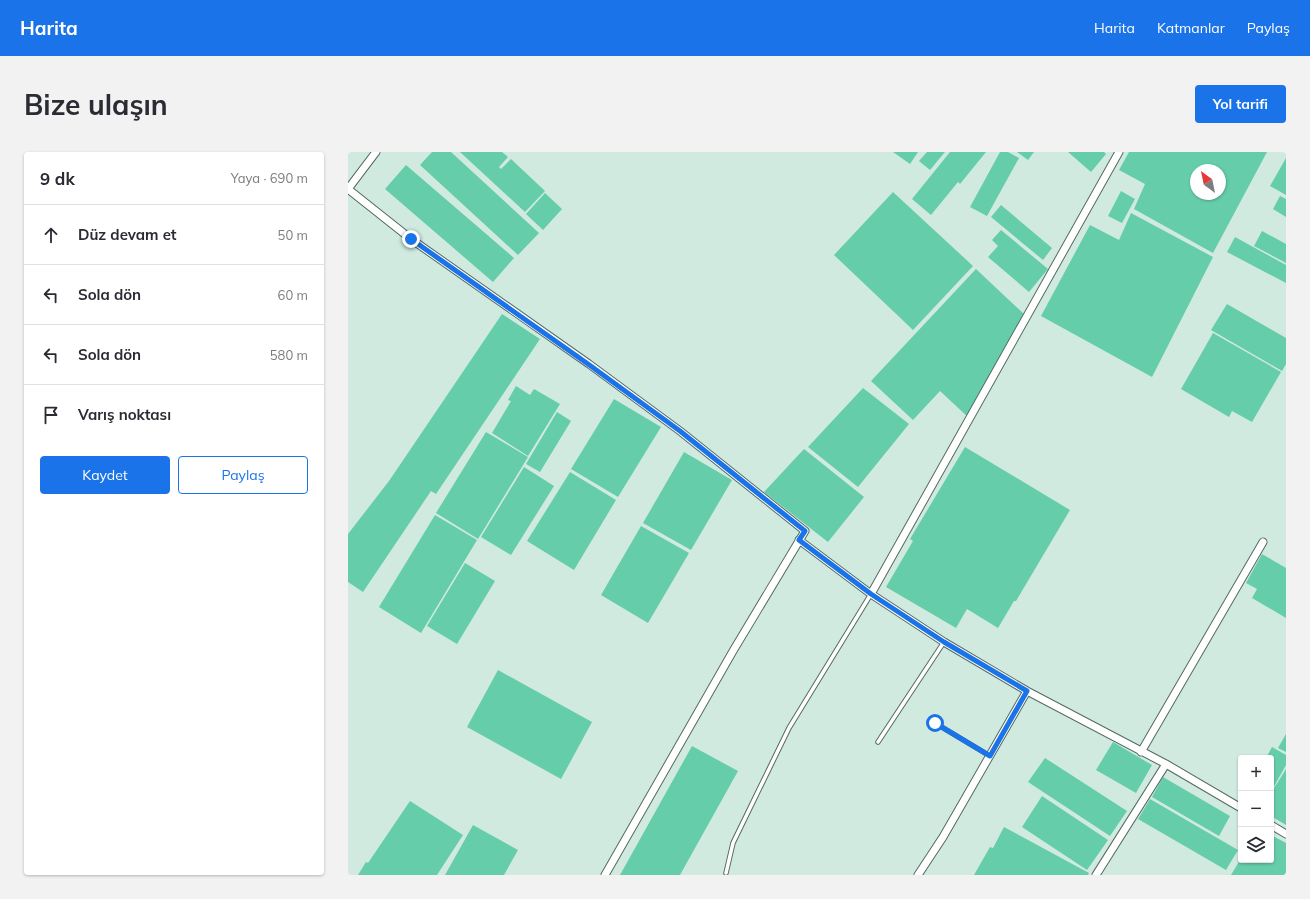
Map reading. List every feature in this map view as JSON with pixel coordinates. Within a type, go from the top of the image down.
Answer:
[{"type":"street","points":[[376,152],[348,189],[411,239],[680,431],[805,531],[732,651],[605,875]]},
{"type":"street","points":[[871,594],[1119,152]]},
{"type":"street","points":[[799,540],[871,594],[944,642],[1027,691],[1166,764],[1238,806]]},
{"type":"street","points":[[1141,752],[1263,542]]},
{"type":"street","points":[[918,875],[943,837],[1027,691]]},
{"type":"street","points":[[1096,875],[1166,764]]},
{"type":"street","points":[[1274,827],[1286,834]]},
{"type":"lane","points":[[726,873],[733,842],[789,728],[871,594]]},
{"type":"lane","points":[[878,742],[944,642]]},
{"type":"lane","points":[[935,723],[990,756]]},
{"type":"building","points":[[432,152],[451,152],[539,233],[518,255],[420,165]]},
{"type":"building","points":[[460,152],[502,152],[508,157],[499,167],[501,169],[511,159],[545,191],[525,212]]},
{"type":"building","points":[[893,152],[918,152],[910,164]]},
{"type":"building","points":[[927,152],[945,152],[930,170],[919,161]]},
{"type":"building","points":[[950,152],[986,152],[960,184],[958,182],[931,215],[912,199]]},
{"type":"building","points":[[1000,152],[1008,152],[1019,158],[987,216],[970,207]]},
{"type":"building","points":[[1017,152],[1034,152],[1028,160]]},
{"type":"building","points":[[1068,152],[1104,152],[1106,154],[1091,172]]},
{"type":"building","points":[[1129,152],[1267,152],[1213,253],[1134,209],[1145,184],[1119,170]]},
{"type":"building","points":[[1286,158],[1286,195],[1270,186]]},
{"type":"building","points":[[406,165],[514,258],[493,282],[385,189]]},
{"type":"building","points":[[1121,191],[1135,199],[1122,223],[1108,216]]},
{"type":"building","points":[[893,192],[973,266],[913,330],[834,255]]},
{"type":"building","points":[[545,193],[562,209],[543,230],[526,214]]},
{"type":"building","points":[[1280,196],[1286,199],[1286,217],[1273,209]]},
{"type":"building","points":[[1001,205],[1052,248],[1043,260],[991,217]]},
{"type":"building","points":[[1131,213],[1213,257],[1152,377],[1041,316],[1090,225],[1119,240]]},
{"type":"building","points":[[1001,230],[1048,269],[1029,292],[988,257],[998,246],[992,240]]},
{"type":"building","points":[[1262,231],[1286,244],[1286,263],[1254,246]]},
{"type":"building","points":[[1235,237],[1286,265],[1286,283],[1227,252]]},
{"type":"building","points":[[976,269],[1025,315],[969,418],[940,391],[913,420],[871,381]]},
{"type":"building","points":[[1227,304],[1286,338],[1286,364],[1282,371],[1211,330]]},
{"type":"building","points":[[502,314],[540,339],[436,494],[431,491],[363,592],[348,582],[348,534],[389,481]]},
{"type":"building","points":[[1213,333],[1281,372],[1252,422],[1232,411],[1229,417],[1181,389]]},
{"type":"building","points":[[516,386],[530,395],[534,389],[560,404],[528,456],[492,433],[511,401],[508,400]]},
{"type":"building","points":[[863,388],[909,424],[858,487],[808,447]]},
{"type":"building","points":[[614,399],[661,427],[618,497],[571,469]]},
{"type":"building","points":[[557,412],[571,421],[540,472],[526,464]]},
{"type":"building","points":[[486,432],[528,457],[478,539],[436,513]]},
{"type":"building","points":[[965,447],[1070,510],[1016,601],[1014,601],[998,628],[967,609],[956,628],[886,587],[913,541],[910,539]]},
{"type":"building","points":[[804,449],[864,497],[828,542],[764,492]]},
{"type":"building","points":[[684,452],[732,480],[691,550],[643,523]]},
{"type":"building","points":[[524,467],[554,486],[511,555],[481,537]]},
{"type":"building","points":[[570,472],[616,500],[574,570],[527,541]]},
{"type":"building","points":[[435,515],[477,540],[421,633],[379,607]]},
{"type":"building","points":[[641,526],[689,553],[648,623],[601,595]]},
{"type":"building","points":[[1262,554],[1286,568],[1286,618],[1252,598],[1257,589],[1246,583]]},
{"type":"building","points":[[465,563],[495,581],[457,644],[427,626]]},
{"type":"building","points":[[498,670],[592,722],[561,779],[467,727]]},
{"type":"building","points":[[1286,734],[1286,752],[1278,748]]},
{"type":"building","points":[[1113,742],[1152,765],[1136,793],[1096,770]]},
{"type":"building","points":[[692,746],[738,771],[680,875],[620,875]]},
{"type":"building","points":[[1272,747],[1286,755],[1286,765],[1274,787],[1274,755],[1268,755]]},
{"type":"building","points":[[1045,758],[1127,811],[1110,836],[1028,782]]},
{"type":"building","points":[[1286,769],[1286,825],[1274,818],[1274,788]]},
{"type":"building","points":[[1163,777],[1230,816],[1219,836],[1152,797]]},
{"type":"building","points":[[1042,796],[1108,840],[1087,870],[1022,827]]},
{"type":"building","points":[[1150,799],[1238,850],[1226,870],[1138,819]]},
{"type":"building","points":[[410,801],[463,835],[437,875],[358,875],[366,862],[368,863]]},
{"type":"building","points":[[473,825],[518,850],[504,875],[445,875]]},
{"type":"building","points":[[1004,827],[1089,873],[1088,875],[974,875],[990,847],[993,848]]},
{"type":"building","points":[[1274,837],[1286,843],[1286,875],[1231,875],[1238,863],[1274,863]]},
{"type":"route","points":[[411,239],[680,431],[805,531],[799,540],[871,594],[944,642],[1027,691],[990,756],[935,723]]}]
